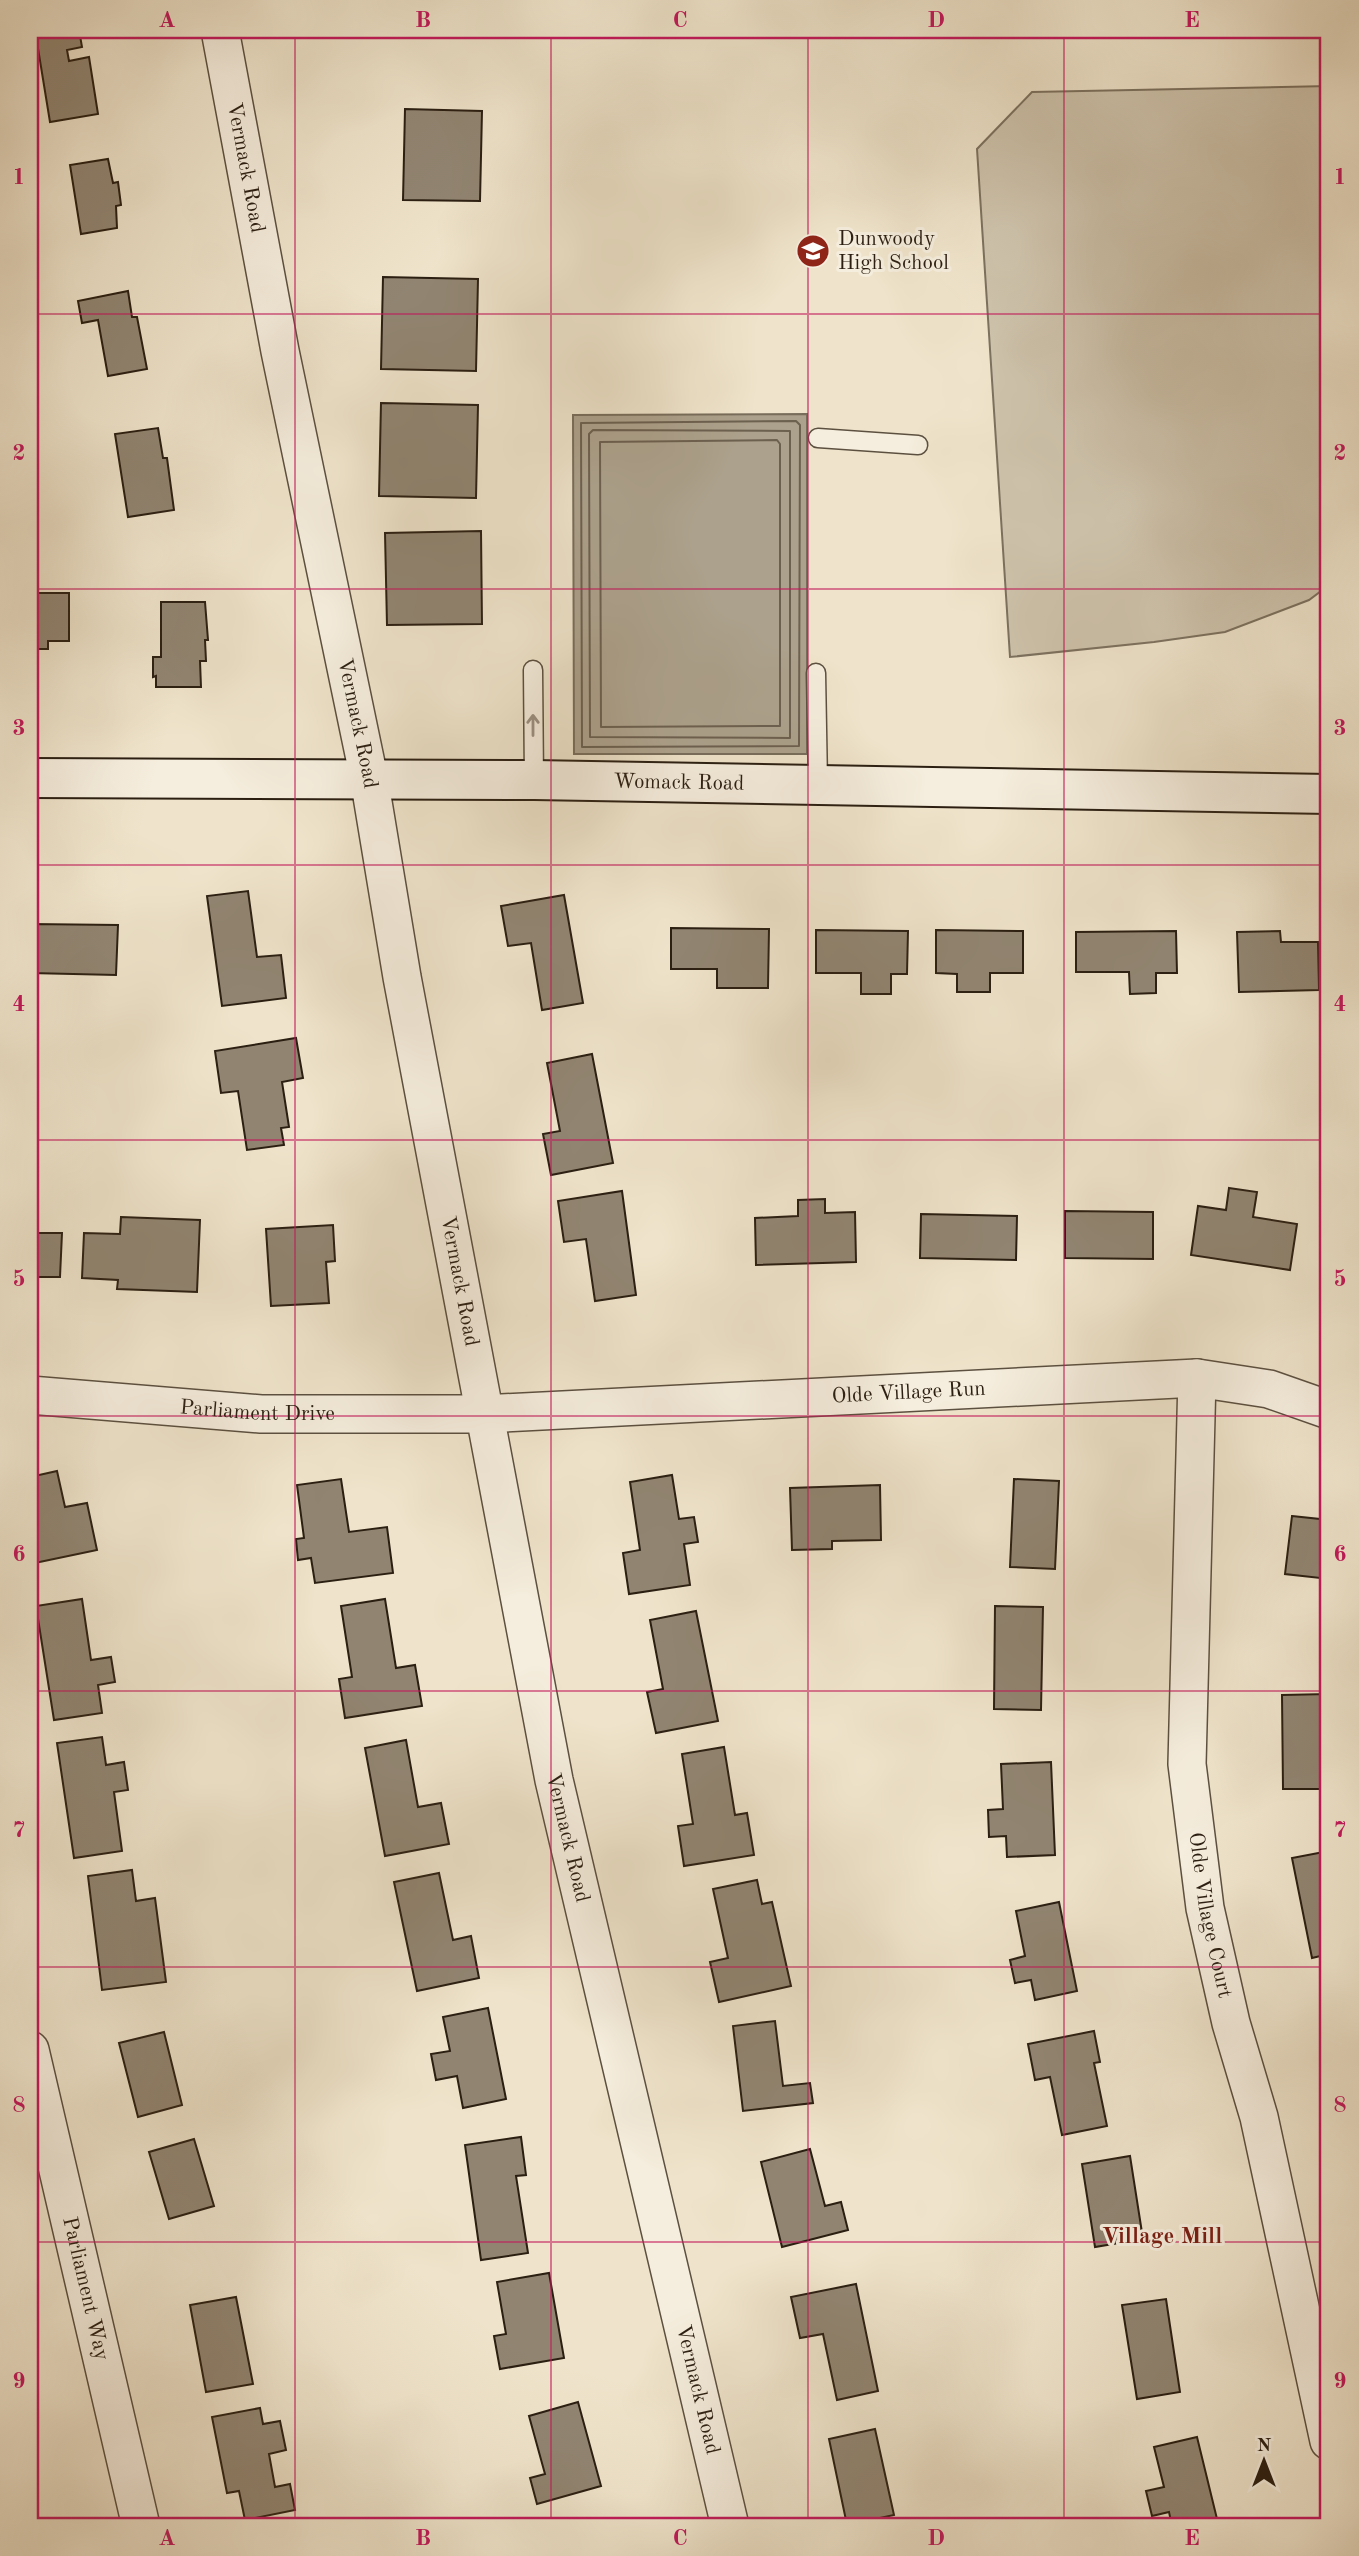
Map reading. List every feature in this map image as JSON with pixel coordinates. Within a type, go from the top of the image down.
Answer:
[{"type":"street","name":"Vermack Road","points":[[220,30],[283,364],[369,778],[402,977],[554,1780],[730,2526]]},
{"type":"street","name":"Womack Road","points":[[30,778],[534,780],[1329,794]]},
{"type":"street","name":"Olde Village Run","points":[[484,1413],[1198,1378],[1269,1389],[1329,1410]]},
{"type":"street","name":"Olde Village Court","points":[[1198,1378],[1188,1764],[1200,1869],[1208,1921],[1231,2023],[1259,2117],[1329,2441]]},
{"type":"street","name":"Parliament Drive","points":[[30,1395],[261,1413],[484,1413]]},
{"type":"street","name":"Parliament Way","points":[[30,2050],[141,2526]]},
{"type":"lane","points":[[818,438],[918,445]]},
{"type":"lane","points":[[533,670],[534,780]]},
{"type":"lane","points":[[816,673],[818,784]]},
{"type":"shaded area","points":[[1329,86],[1329,585],[1309,600],[1225,632],[1010,657],[977,149],[1032,92]]},
{"type":"water","points":[[807,414],[807,754],[574,754],[573,415]]},
{"type":"building","points":[[35,30],[79,30],[82,47],[67,50],[69,61],[89,57],[98,114],[50,122]]},
{"type":"building","points":[[405,109],[482,111],[480,201],[403,200]]},
{"type":"building","points":[[108,159],[113,183],[118,182],[121,205],[116,206],[117,228],[81,234],[70,165]]},
{"type":"building","points":[[383,277],[478,279],[476,371],[381,369]]},
{"type":"building","points":[[128,291],[132,317],[137,317],[147,369],[108,376],[98,320],[82,323],[78,301]]},
{"type":"building","points":[[381,403],[478,405],[476,498],[379,496]]},
{"type":"building","points":[[158,428],[163,458],[167,458],[174,510],[128,517],[115,434]]},
{"type":"building","points":[[481,531],[482,624],[387,625],[385,533]]},
{"type":"building","points":[[30,593],[69,593],[69,641],[48,641],[48,649],[32,649]]},
{"type":"building","points":[[161,602],[205,602],[208,640],[205,640],[206,661],[200,661],[201,687],[156,687],[153,657],[161,657]]},
{"type":"building","points":[[248,891],[257,957],[281,955],[286,998],[222,1006],[207,896]]},
{"type":"building","points":[[564,895],[583,1003],[542,1010],[531,943],[508,946],[501,906]]},
{"type":"building","points":[[30,924],[118,925],[116,975],[30,973]]},
{"type":"building","points":[[671,928],[769,929],[768,988],[717,988],[717,969],[671,969]]},
{"type":"building","points":[[816,930],[908,931],[907,974],[891,974],[891,994],[861,994],[861,973],[816,973]]},
{"type":"building","points":[[936,930],[1023,931],[1023,973],[990,973],[990,992],[957,992],[957,974],[936,973]]},
{"type":"building","points":[[1176,931],[1177,973],[1156,973],[1156,993],[1130,994],[1129,972],[1076,972],[1076,932]]},
{"type":"building","points":[[1280,931],[1281,942],[1318,942],[1319,990],[1239,992],[1237,932]]},
{"type":"building","points":[[296,1038],[303,1078],[282,1082],[289,1127],[281,1128],[284,1145],[247,1150],[238,1091],[221,1093],[215,1051]]},
{"type":"building","points":[[592,1054],[613,1163],[551,1175],[543,1134],[560,1131],[547,1063]]},
{"type":"building","points":[[1229,1188],[1257,1192],[1253,1217],[1297,1224],[1290,1270],[1191,1255],[1198,1206],[1226,1210]]},
{"type":"building","points":[[622,1191],[636,1295],[595,1301],[586,1239],[564,1242],[558,1201]]},
{"type":"building","points":[[825,1199],[825,1213],[855,1212],[856,1262],[756,1265],[755,1218],[798,1216],[798,1200]]},
{"type":"building","points":[[1065,1211],[1153,1212],[1153,1259],[1065,1258]]},
{"type":"building","points":[[921,1214],[1017,1216],[1016,1260],[920,1258]]},
{"type":"building","points":[[121,1217],[200,1220],[197,1292],[117,1289],[118,1280],[82,1278],[84,1233],[120,1234]]},
{"type":"building","points":[[333,1225],[335,1261],[326,1262],[329,1303],[271,1306],[266,1229]]},
{"type":"building","points":[[30,1233],[62,1233],[60,1277],[30,1277]]},
{"type":"building","points":[[1329,1277],[1329,1296],[1323,1294]]},
{"type":"building","points":[[57,1471],[65,1507],[87,1503],[97,1550],[30,1564],[30,1477]]},
{"type":"building","points":[[672,1475],[679,1519],[694,1517],[698,1542],[684,1544],[690,1585],[629,1594],[623,1553],[640,1550],[630,1482]]},
{"type":"building","points":[[341,1479],[349,1532],[387,1527],[393,1573],[315,1583],[311,1558],[298,1560],[296,1539],[304,1538],[297,1485]]},
{"type":"building","points":[[1014,1479],[1059,1481],[1055,1569],[1010,1567]]},
{"type":"building","points":[[880,1485],[881,1540],[832,1541],[832,1549],[792,1550],[790,1488]]},
{"type":"building","points":[[1292,1516],[1329,1520],[1329,1579],[1285,1574]]},
{"type":"building","points":[[82,1599],[91,1660],[111,1657],[115,1682],[98,1685],[102,1713],[54,1720],[36,1606]]},
{"type":"building","points":[[385,1599],[396,1668],[415,1665],[422,1706],[345,1718],[339,1679],[352,1677],[341,1606]]},
{"type":"building","points":[[995,1606],[1043,1607],[1041,1710],[994,1709]]},
{"type":"building","points":[[696,1611],[718,1721],[656,1733],[647,1692],[663,1689],[650,1620]]},
{"type":"building","points":[[1329,1694],[1329,1789],[1283,1789],[1282,1695]]},
{"type":"building","points":[[102,1737],[106,1765],[124,1762],[128,1790],[114,1792],[122,1851],[74,1858],[57,1743]]},
{"type":"building","points":[[406,1740],[418,1807],[441,1803],[449,1844],[385,1856],[365,1748]]},
{"type":"building","points":[[724,1747],[735,1815],[747,1813],[754,1855],[684,1866],[678,1826],[693,1824],[682,1754]]},
{"type":"building","points":[[1051,1762],[1055,1855],[1007,1857],[1006,1836],[989,1837],[988,1810],[1003,1809],[1001,1764]]},
{"type":"building","points":[[1329,1851],[1329,1954],[1312,1958],[1292,1858]]},
{"type":"building","points":[[132,1870],[136,1901],[155,1898],[166,1982],[102,1990],[88,1876]]},
{"type":"building","points":[[439,1873],[453,1940],[471,1936],[479,1978],[417,1991],[394,1882]]},
{"type":"building","points":[[757,1880],[762,1904],[772,1902],[791,1986],[719,2002],[710,1962],[728,1958],[713,1889]]},
{"type":"building","points":[[1059,1902],[1077,1991],[1035,2000],[1031,1980],[1015,1983],[1010,1960],[1025,1956],[1016,1911]]},
{"type":"building","points":[[488,2008],[506,2099],[463,2108],[457,2076],[436,2080],[431,2054],[450,2051],[443,2017]]},
{"type":"building","points":[[775,2021],[783,2086],[810,2083],[813,2103],[743,2111],[733,2026]]},
{"type":"building","points":[[1094,2031],[1100,2062],[1094,2063],[1107,2126],[1062,2135],[1050,2077],[1035,2080],[1028,2044]]},
{"type":"building","points":[[164,2032],[182,2105],[138,2117],[119,2043]]},
{"type":"building","points":[[521,2137],[526,2175],[516,2176],[528,2253],[481,2260],[465,2145]]},
{"type":"building","points":[[194,2139],[214,2206],[169,2219],[149,2152]]},
{"type":"building","points":[[810,2149],[825,2206],[841,2202],[848,2230],[782,2247],[761,2162]]},
{"type":"building","points":[[1130,2156],[1143,2239],[1095,2247],[1082,2164]]},
{"type":"building","points":[[549,2273],[564,2358],[500,2369],[494,2336],[506,2334],[497,2282]]},
{"type":"building","points":[[856,2284],[878,2391],[837,2400],[823,2334],[800,2338],[791,2297]]},
{"type":"building","points":[[236,2297],[253,2384],[206,2392],[190,2305]]},
{"type":"building","points":[[1166,2299],[1180,2392],[1137,2399],[1122,2305]]},
{"type":"building","points":[[578,2402],[601,2486],[537,2504],[530,2478],[545,2474],[529,2416]]},
{"type":"building","points":[[260,2408],[263,2424],[280,2421],[286,2450],[269,2454],[275,2487],[290,2484],[295,2510],[245,2520],[239,2491],[227,2493],[212,2417]]},
{"type":"building","points":[[875,2429],[894,2515],[847,2525],[829,2439]]},
{"type":"building","points":[[1197,2437],[1218,2523],[1205,2526],[1172,2526],[1169,2512],[1152,2516],[1146,2491],[1164,2487],[1154,2447]]},
{"type":"place","name":"Dunwoody High School","points":[[813,251]]},
{"type":"district","name":"Village Mill","points":[[1162,2236]]}]
